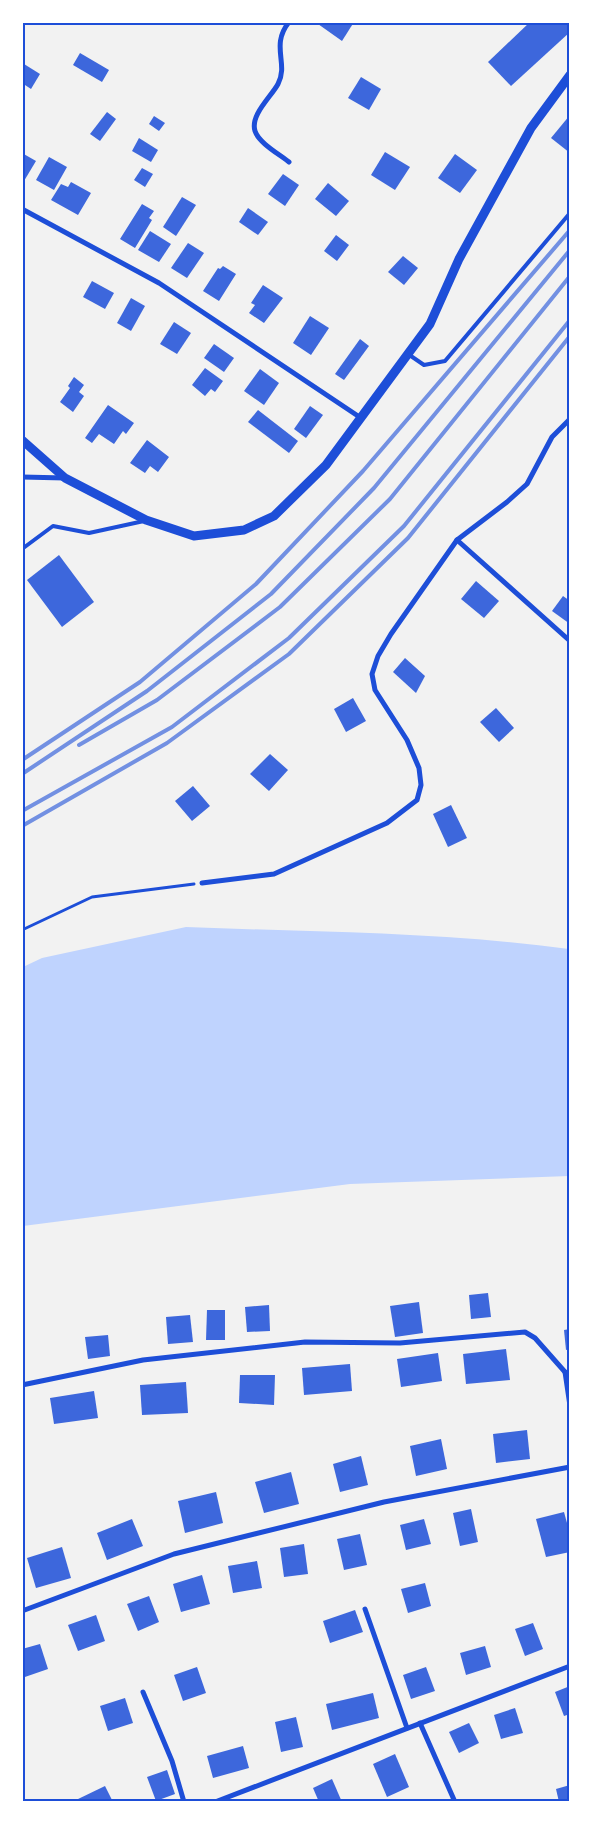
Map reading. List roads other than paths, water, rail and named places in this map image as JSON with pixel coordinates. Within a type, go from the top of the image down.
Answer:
[{"type":"street","points":[[289,22],[278,44],[281,62],[279,83],[254,121],[258,137],[289,162]]},
{"type":"street","points":[[22,440],[65,478],[146,520],[194,536],[244,530],[274,516],[326,465],[430,324],[459,259],[531,128],[570,75]]},
{"type":"street","points":[[22,209],[159,284],[361,418]]},
{"type":"street","points":[[202,883],[274,874],[387,823],[417,800],[421,785],[419,768],[407,740],[375,690],[372,674],[378,656],[391,634],[458,540],[508,502],[527,484],[552,437],[567,420],[570,426]]},
{"type":"street","points":[[22,477],[65,478]]},
{"type":"street","points":[[458,540],[570,641]]},
{"type":"street","points":[[22,1385],[142,1360],[304,1342],[400,1343],[525,1332],[536,1338],[567,1371],[570,1406]]},
{"type":"street","points":[[22,1611],[174,1554],[384,1502],[570,1467]]},
{"type":"street","points":[[365,1609],[407,1728]]},
{"type":"street","points":[[215,1802],[570,1666]]},
{"type":"street","points":[[143,1692],[172,1761],[184,1802]]},
{"type":"street","points":[[420,1723],[455,1802]]},
{"type":"lane","points":[[408,354],[424,365],[445,361],[570,213]]},
{"type":"lane","points":[[22,549],[53,526],[89,533],[146,520]]},
{"type":"water","points":[[186,927],[427,936],[522,943],[569,949],[569,1176],[350,1184],[23,1226],[23,967],[42,958]]},
{"type":"railway","points":[[22,760],[140,682],[256,584],[363,471],[570,230]]},
{"type":"railway","points":[[22,774],[147,691],[271,594],[374,488],[570,250]]},
{"type":"railway","points":[[79,745],[157,700],[280,607],[390,499],[570,276]]},
{"type":"railway","points":[[22,811],[172,727],[289,638],[404,526],[570,320]]},
{"type":"railway","points":[[22,826],[167,743],[289,654],[408,538],[570,336]]}]
